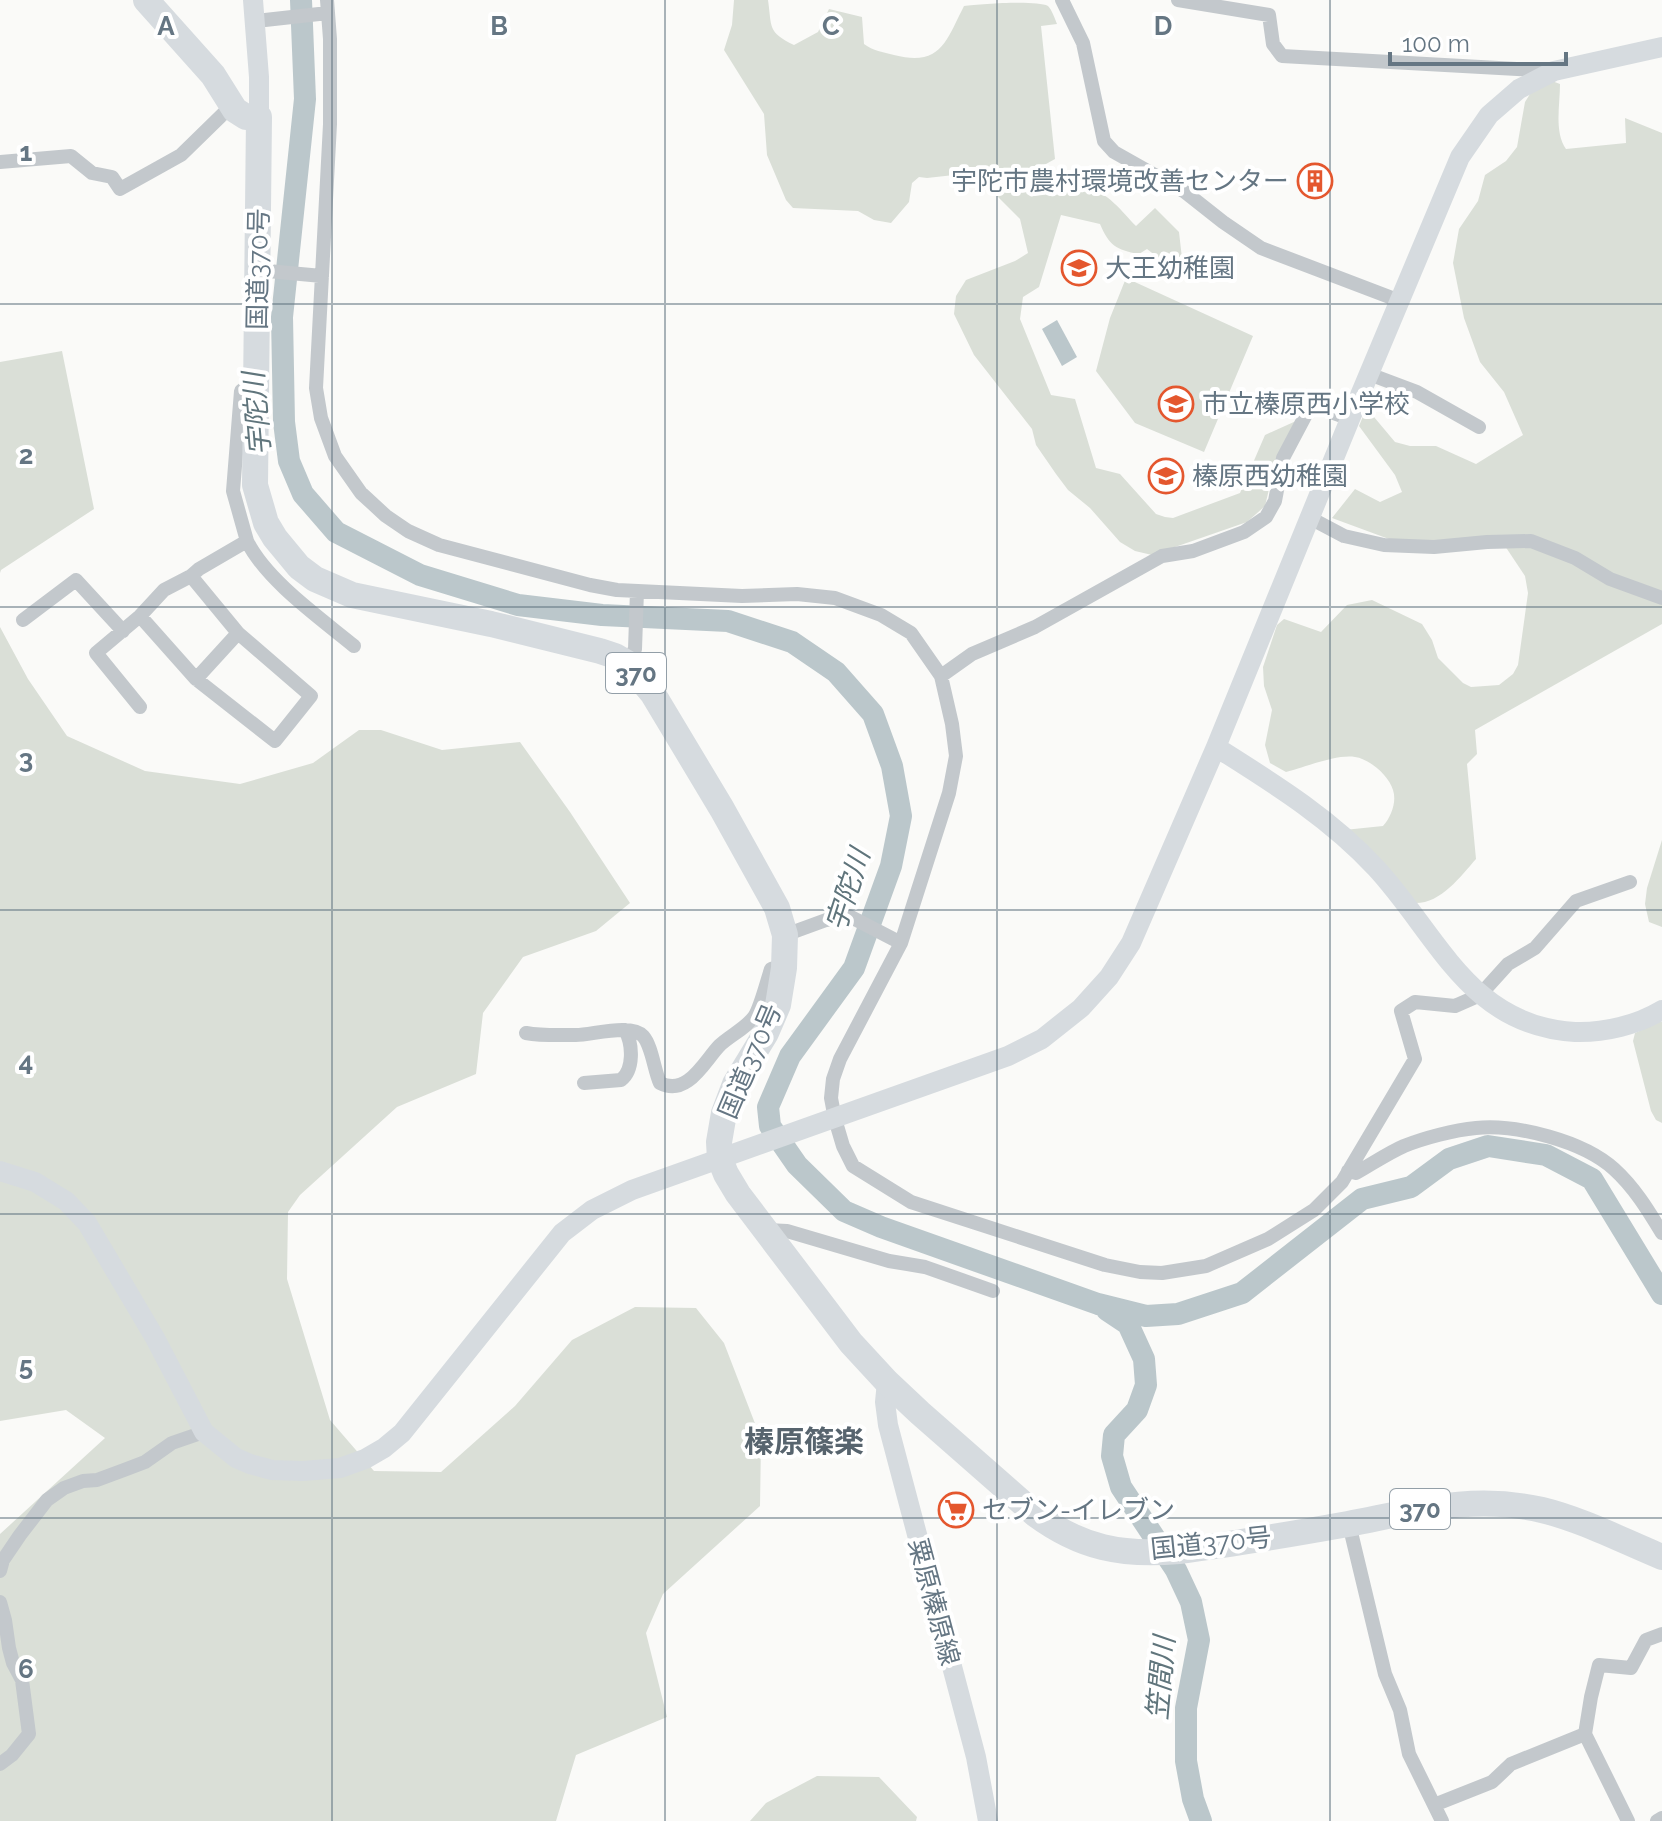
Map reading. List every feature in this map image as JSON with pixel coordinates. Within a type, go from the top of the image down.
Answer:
[{"type":"highway","points":[[146,0],[247,114]]},
{"type":"highway","name":"国道370号","points":[[247,114],[251,159],[259,197],[261,270],[255,485],[266,523],[299,567],[315,579],[352,595],[491,624],[615,656],[631,655],[777,908],[785,935],[778,1005],[766,1033],[735,1084],[724,1113],[719,1142],[730,1155],[726,1174],[851,1343],[887,1382],[1054,1529],[1111,1550],[1163,1552],[1349,1524],[1440,1506],[1491,1503],[1544,1511],[1662,1557]]},
{"type":"street","points":[[0,162],[71,156],[92,173],[112,177],[120,189],[181,155],[223,114],[247,114],[265,20],[253,0]]},
{"type":"street","points":[[1062,0],[1083,43],[1104,141],[1114,152],[1185,192],[1261,248],[1400,301]]},
{"type":"street","points":[[1178,0],[1269,15],[1273,44],[1282,56],[1554,71]]},
{"type":"street","points":[[265,20],[327,9],[330,124],[316,388],[321,418],[335,456],[361,493],[408,531],[439,545],[590,585],[637,593],[797,594],[835,598],[881,615],[911,633],[941,676],[956,756],[949,793],[897,940],[833,1079],[831,1120],[853,1166],[911,1202],[1105,1265],[1162,1273],[1206,1266],[1268,1239],[1314,1210],[1342,1182],[1415,1059],[1401,1011],[1415,1002],[1455,1006],[1480,995],[1508,964],[1535,948],[1576,901],[1630,882]]},
{"type":"street","points":[[0,1171],[35,1182],[66,1201],[87,1223],[155,1338],[204,1432],[236,1458],[272,1470],[340,1468],[365,1459],[402,1433],[562,1233],[592,1210],[632,1190],[1008,1056],[1042,1039],[1081,1008],[1109,977],[1131,943],[1216,747],[1460,157],[1489,115],[1519,89],[1554,71],[1662,47]]},
{"type":"street","points":[[261,270],[320,276]]},
{"type":"street","points":[[1369,374],[1417,392],[1479,427]]},
{"type":"street","points":[[256,380],[241,391],[233,491],[247,541],[252,553],[278,581],[354,646]]},
{"type":"street","points":[[941,676],[972,654],[1035,627],[1162,556],[1193,551],[1244,532],[1266,517],[1275,501],[1283,458],[1311,405],[1350,419]]},
{"type":"street","points":[[1310,518],[1344,536],[1384,545],[1434,547],[1531,541],[1575,558],[1610,579],[1662,598]]},
{"type":"street","points":[[140,707],[96,653],[140,616],[164,590],[247,541]]},
{"type":"street","points":[[140,616],[196,679],[275,741],[311,696],[238,633],[191,576]]},
{"type":"street","points":[[23,620],[76,580],[123,631]]},
{"type":"street","points":[[631,655],[637,593]]},
{"type":"street","points":[[196,679],[238,633]]},
{"type":"street","points":[[1216,747],[1334,827],[1377,869],[1445,956],[1480,995],[1520,1020],[1559,1031],[1583,1032],[1619,1028],[1662,1010]]},
{"type":"street","points":[[785,935],[826,920],[849,916],[897,940]]},
{"type":"street","points":[[526,1033],[576,1035],[638,1031],[646,1040],[660,1083],[669,1086],[683,1083],[697,1074],[719,1047],[754,1017],[771,969],[784,968]]},
{"type":"street","points":[[584,1083],[625,1077],[629,1070],[630,1039],[625,1030]]},
{"type":"street","points":[[1348,1171],[1356,1173],[1404,1146],[1477,1128],[1550,1136],[1579,1147],[1613,1167],[1638,1195],[1662,1233]]},
{"type":"street","points":[[767,1230],[787,1231],[889,1261],[925,1267],[993,1291]]},
{"type":"street","name":"粟原榛原線","points":[[887,1382],[885,1402],[888,1425],[976,1757],[988,1821]]},
{"type":"street","points":[[0,1571],[3,1560],[20,1535],[47,1500],[64,1488],[97,1480],[145,1462],[172,1443],[204,1432]]},
{"type":"street","points":[[1349,1524],[1385,1674],[1400,1710],[1409,1754],[1442,1821]]},
{"type":"street","points":[[0,1602],[13,1663],[22,1680],[29,1734],[0,1764]]},
{"type":"street","points":[[1628,1821],[1585,1734],[1591,1697],[1599,1665],[1631,1668],[1646,1640],[1662,1634]]},
{"type":"street","points":[[1434,1805],[1492,1782],[1511,1764],[1585,1734]]},
{"type":"shaded area","points":[[734,0],[768,0],[772,28],[794,45],[818,32],[829,9],[862,17],[864,44],[867,46],[910,58],[932,54],[940,48],[964,6],[1021,3],[1048,6],[1057,24],[1041,26],[1055,159],[1037,169],[1049,196],[1081,189],[1093,190],[1114,203],[1136,226],[1155,208],[1179,232],[1183,267],[1175,271],[1147,249],[1139,254],[1124,251],[1110,242],[1100,224],[1061,215],[1039,287],[1023,297],[1020,319],[1051,395],[1075,399],[1096,468],[1120,474],[1156,514],[1173,518],[1240,493],[1265,435],[1296,421],[1275,464],[1265,506],[1247,522],[1152,555],[1135,551],[1120,542],[1056,474],[1036,445],[1032,429],[974,355],[954,314],[956,296],[966,280],[1028,253],[1020,219],[987,186],[954,175],[919,177],[912,183],[909,202],[891,223],[874,220],[858,211],[793,208],[786,200],[767,155],[764,114],[724,50],[732,25]]},
{"type":"shaded area","points":[[1552,81],[1560,84],[1559,126],[1566,149],[1626,143],[1625,118],[1662,133],[1662,624],[1475,730],[1477,754],[1467,764],[1476,859],[1441,895],[1413,903],[1344,830],[1383,826],[1386,822],[1394,795],[1383,774],[1367,761],[1355,757],[1330,759],[1286,772],[1270,763],[1265,745],[1272,710],[1264,686],[1263,667],[1277,625],[1284,619],[1321,632],[1347,605],[1372,600],[1422,624],[1438,658],[1471,687],[1499,685],[1513,674],[1518,665],[1528,593],[1525,576],[1501,540],[1416,549],[1332,518],[1355,489],[1380,502],[1402,492],[1395,475],[1359,426],[1364,414],[1374,417],[1395,442],[1410,446],[1436,446],[1476,464],[1523,435],[1504,392],[1480,362],[1464,318],[1453,263],[1459,229],[1478,201],[1485,175],[1506,161],[1517,147],[1525,102],[1535,86]]},
{"type":"shaded area","points":[[1126,278],[1253,336],[1204,452],[1135,423],[1096,371],[1110,318]]},
{"type":"shaded area","points":[[1057,320],[1077,357],[1062,366],[1042,329]]},
{"type":"shaded area","points":[[62,351],[94,509],[0,573],[0,362]]},
{"type":"shaded area","points":[[0,627],[28,679],[67,736],[145,771],[240,784],[313,763],[359,730],[381,730],[442,750],[520,742],[630,903],[596,931],[523,957],[483,1013],[476,1074],[397,1107],[300,1195],[288,1212],[287,1279],[330,1420],[374,1471],[441,1472],[515,1406],[572,1340],[635,1307],[696,1308],[724,1343],[761,1439],[760,1506],[663,1594],[646,1633],[667,1717],[576,1755],[556,1821],[0,1821],[0,1534],[105,1438],[66,1410],[0,1421]]},
{"type":"shaded area","points":[[1662,840],[1662,927],[1649,922],[1645,904]]},
{"type":"shaded area","points":[[1662,1022],[1662,1123],[1651,1111],[1633,1041],[1635,1033]]},
{"type":"shaded area","points":[[817,1776],[879,1777],[917,1817],[916,1821],[750,1821],[766,1803]]},
{"type":"waterway","name":"宇陀川","points":[[301,0],[305,99],[282,317],[284,422],[289,461],[303,494],[336,532],[420,575],[518,605],[602,615],[728,621],[792,642],[836,672],[873,714],[892,766],[901,816],[891,866],[854,968],[790,1056],[768,1107],[770,1126],[797,1165],[844,1211],[1098,1304],[1146,1316],[1178,1314],[1242,1293],[1362,1199],[1411,1187],[1449,1159],[1488,1146],[1546,1155],[1592,1179],[1662,1294]]},
{"type":"waterway","name":"笠間川","points":[[1107,1310],[1128,1324],[1144,1359],[1146,1385],[1137,1410],[1114,1435],[1112,1456],[1121,1487],[1176,1570],[1191,1602],[1199,1640],[1186,1708],[1186,1761],[1193,1799],[1201,1821]]},
{"type":"place","name":"宇陀市農村環境改善センター","points":[[1315,181]]},
{"type":"place","name":"大王幼稚園","points":[[1079,268]]},
{"type":"place","name":"市立榛原西小学校","points":[[1176,404]]},
{"type":"place","name":"榛原西幼稚園","points":[[1166,476]]},
{"type":"place","name":"セブン-イレブン","points":[[956,1510]]},
{"type":"district","name":"榛原篠楽","points":[[804,1441]]}]
